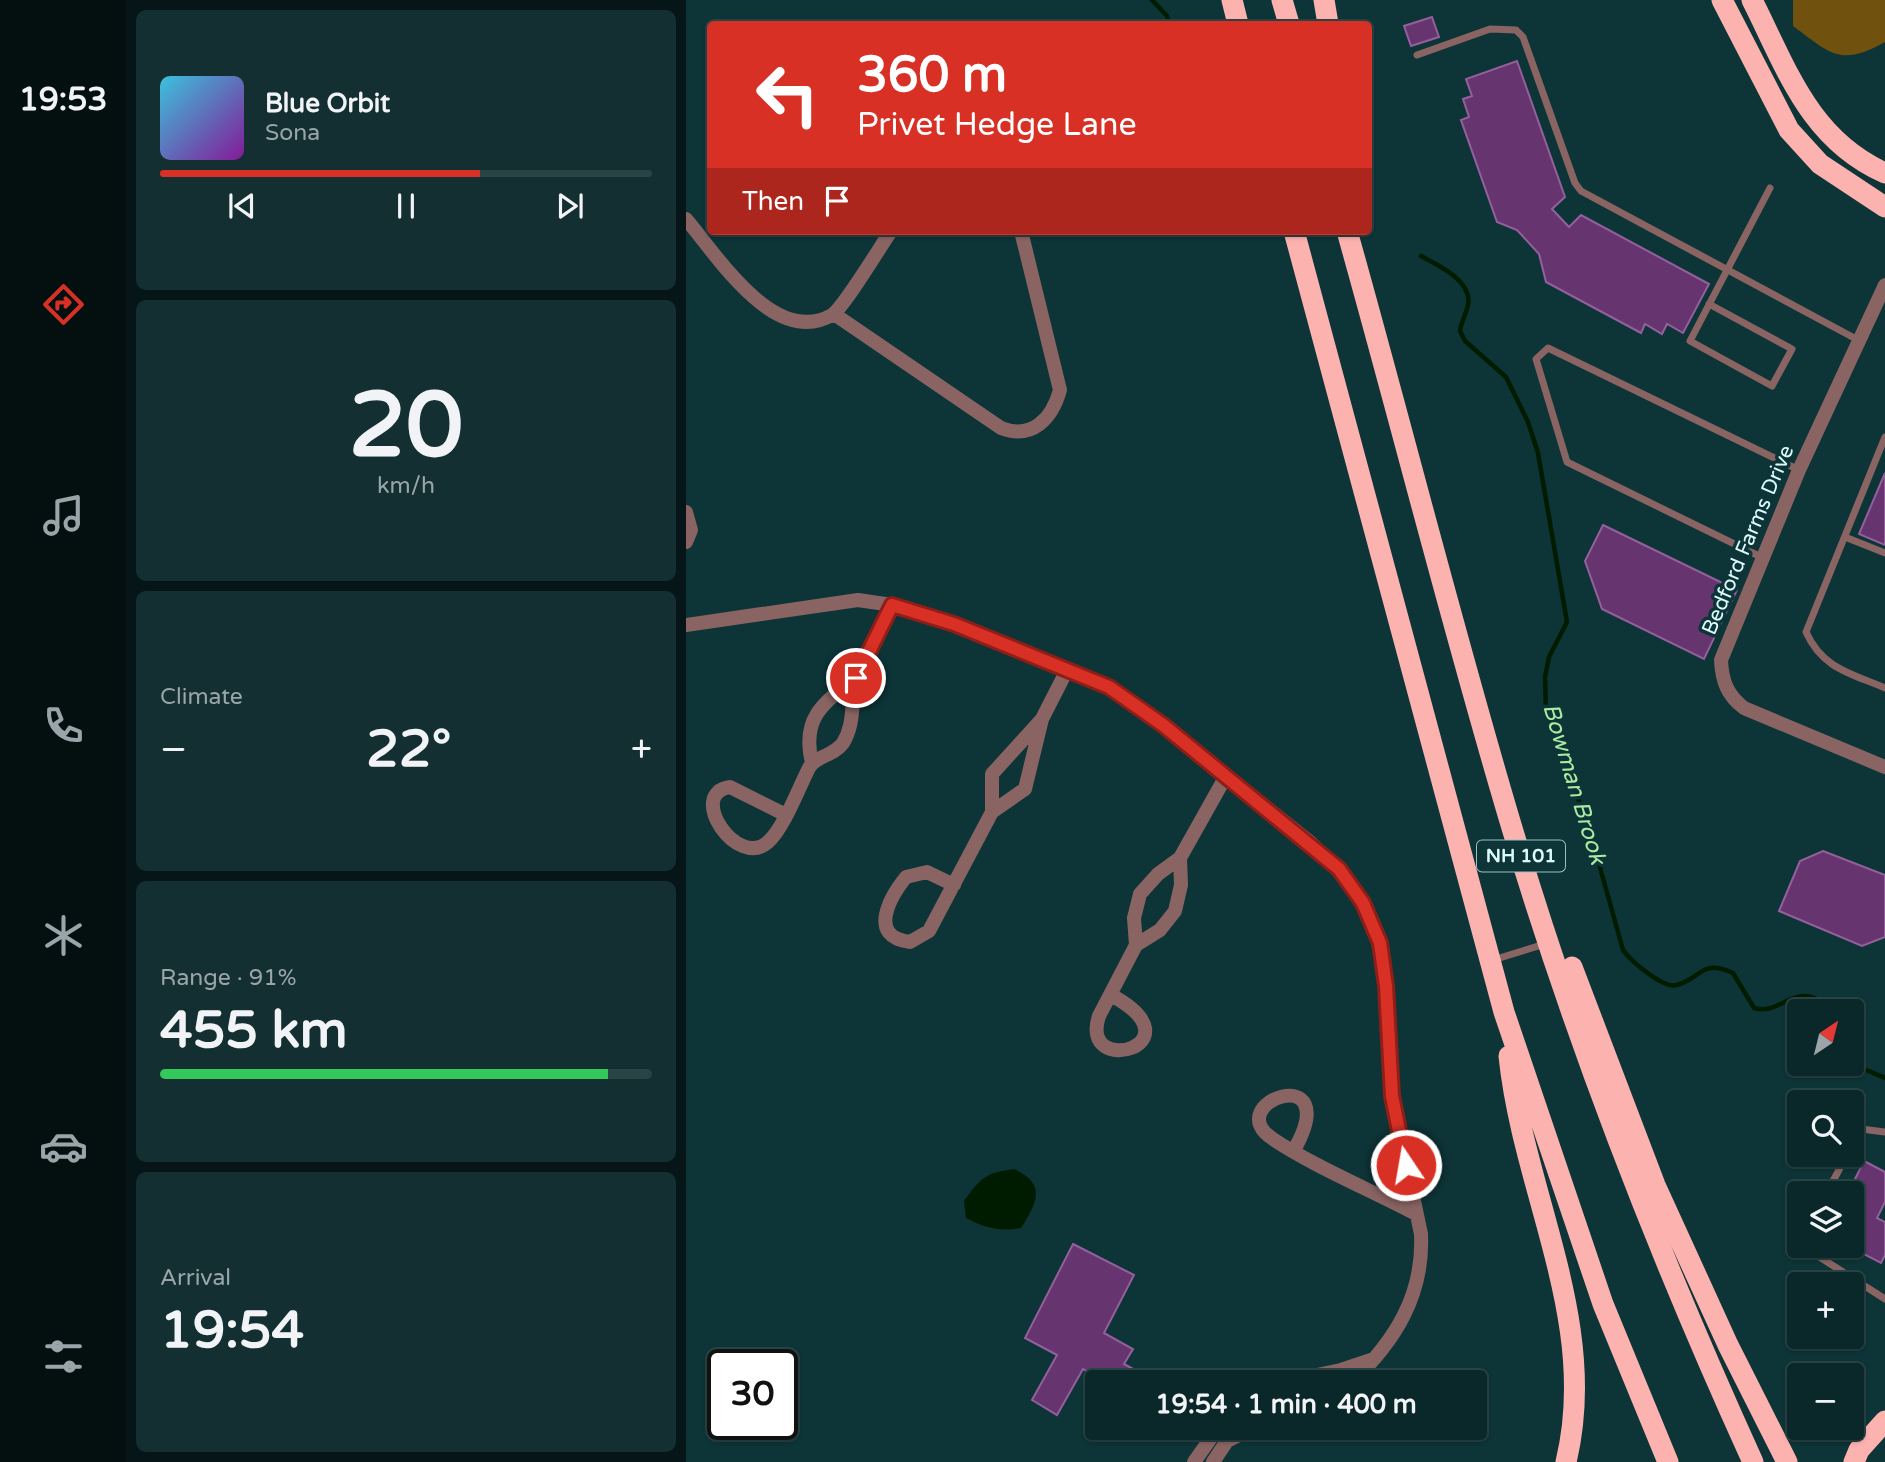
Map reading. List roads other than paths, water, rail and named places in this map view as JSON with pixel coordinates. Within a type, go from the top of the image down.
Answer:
[{"type":"highway","points":[[1232,0],[1237,21]]},
{"type":"highway","points":[[1282,0],[1288,21]]},
{"type":"highway","points":[[1324,0],[1328,21]]},
{"type":"highway","points":[[1722,0],[1789,131],[1820,164],[1885,207]]},
{"type":"highway","points":[[1752,0],[1807,107],[1821,128],[1839,146],[1880,168]]},
{"type":"highway","name":"NH 101","points":[[1295,235],[1504,1012],[1603,1304],[1668,1462]]},
{"type":"highway","name":"NH 101","points":[[1348,235],[1512,827],[1549,943],[1645,1211],[1753,1462]]},
{"type":"highway","points":[[1362,235],[1378,342]]},
{"type":"highway","points":[[1512,827],[1540,884],[1655,1185],[1728,1345],[1787,1462]]},
{"type":"highway","points":[[1504,1012],[1513,1096],[1575,1346],[1575,1416],[1566,1462]]},
{"type":"highway","points":[[1854,1462],[1859,1450],[1885,1422]]},
{"type":"street","points":[[686,219],[746,291],[777,316],[813,321],[834,314],[888,235]]},
{"type":"street","points":[[834,314],[1001,428],[1013,433],[1034,429],[1051,412],[1060,390],[1022,235]]},
{"type":"street","name":"Bedford Farms Drive","points":[[1885,285],[1800,470],[1721,660],[1723,682],[1734,700],[1744,708],[1885,767]]},
{"type":"street","points":[[686,512],[691,530],[686,542]]},
{"type":"street","points":[[686,625],[846,601],[892,605],[954,624],[1109,687],[1135,704],[1226,776],[1339,869],[1352,885],[1374,925],[1384,964],[1394,1106],[1422,1253],[1414,1293],[1398,1328],[1364,1370]]},
{"type":"street","points":[[784,814],[730,787],[708,797],[704,812],[709,827],[745,848],[768,843],[784,814],[811,763],[829,755],[842,745],[853,713],[856,678],[892,605]]},
{"type":"street","points":[[992,812],[1025,789],[1042,719],[1067,670]]},
{"type":"street","points":[[811,763],[807,743],[808,727],[829,699],[856,678]]},
{"type":"street","points":[[954,886],[927,872],[906,877],[886,909],[884,917],[890,933],[910,942],[924,937],[954,886],[992,812],[992,774],[1042,719]]},
{"type":"street","points":[[1136,945],[1133,918],[1140,894],[1157,874],[1180,858],[1226,776]]},
{"type":"street","points":[[1111,995],[1136,945],[1160,930],[1175,911],[1181,885],[1180,858]]},
{"type":"street","points":[[1294,1150],[1416,1214]]},
{"type":"street","points":[[1338,1370],[1375,1358]]},
{"type":"street","points":[[1194,1462],[1208,1440]]},
{"type":"street","points":[[1213,1462],[1229,1440]]},
{"type":"lane","points":[[1417,55],[1490,29],[1516,30],[1523,37],[1575,183],[1581,191],[1858,340]]},
{"type":"lane","points":[[1709,304],[1792,349],[1772,386],[1690,341],[1709,304],[1728,271],[1770,188]]},
{"type":"lane","points":[[1763,558],[1567,462],[1536,359],[1548,348],[1800,470]]},
{"type":"lane","points":[[1885,437],[1806,632],[1815,652],[1831,666],[1885,688]]},
{"type":"lane","points":[[1845,537],[1885,553]]},
{"type":"lane","points":[[1491,960],[1549,943]]},
{"type":"lane","points":[[1864,1129],[1885,1132]]},
{"type":"lane","points":[[1821,1258],[1885,1299]]},
{"type":"waterway","points":[[1152,0],[1168,21]]},
{"type":"waterway","name":"Bowman Brook","points":[[1421,256],[1453,275],[1465,288],[1468,305],[1460,331],[1465,341],[1506,377],[1528,422],[1538,453],[1567,622],[1549,657],[1545,677],[1546,711],[1589,828],[1623,950],[1633,961],[1664,983],[1677,985],[1708,969],[1722,969],[1733,973],[1754,1008],[1770,1008],[1787,1001]]},
{"type":"waterway","name":"Bowman Brook","points":[[1791,999],[1806,996],[1816,999]]},
{"type":"waterway","name":"Bowman Brook","points":[[1864,1069],[1885,1078]]}]
